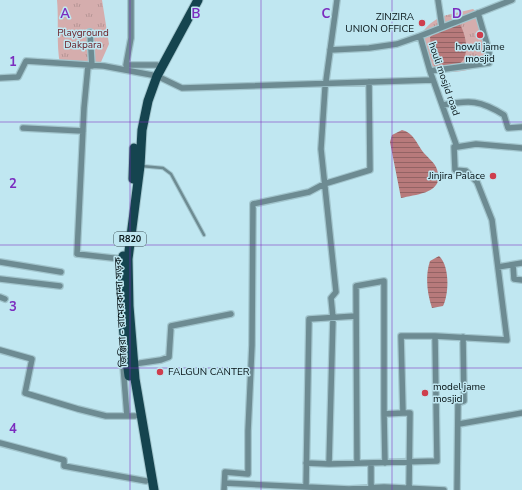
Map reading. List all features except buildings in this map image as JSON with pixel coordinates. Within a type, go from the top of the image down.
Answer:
[{"type":"main road","name":"জিঞ্জিরা - রামেরকান্দা সড়ক","points":[[154,490],[139,410],[134,364],[127,242],[136,130],[142,100],[192,0]]},
{"type":"main road","name":"জিঞ্জিরা - রামেরকান্দা সড়ক","points":[[147,486],[131,416],[123,317],[121,275],[122,259],[127,242],[140,166],[142,130],[157,65],[198,0]]},
{"type":"street","points":[[131,0],[130,38],[126,65],[157,65]]},
{"type":"street","points":[[329,464],[333,318],[331,298],[336,292],[321,149],[326,83],[337,0]]},
{"type":"street","points":[[438,0],[442,26]]},
{"type":"street","name":"houli mosjid road","points":[[457,146],[433,80],[420,36],[442,26],[512,0]]},
{"type":"street","points":[[430,71],[489,63],[489,51],[478,13]]},
{"type":"street","points":[[90,32],[90,66],[83,131],[77,254],[122,259]]},
{"type":"street","points":[[330,50],[369,48],[397,44],[420,36]]},
{"type":"street","points":[[0,78],[18,77],[26,60],[104,66],[155,75],[182,88],[220,88],[433,80]]},
{"type":"street","points":[[224,490],[225,472],[248,474],[248,431],[252,345],[253,204],[309,192],[324,184],[370,170],[369,82]]},
{"type":"street","points":[[443,105],[467,101],[489,106],[504,115],[508,128],[522,127]]},
{"type":"street","points":[[23,128],[83,131]]},
{"type":"street","points":[[403,413],[401,336],[463,337],[507,340],[492,220],[477,182],[466,171],[455,170],[454,147],[476,144],[522,148]]},
{"type":"street","points":[[0,262],[61,272]]},
{"type":"street","points":[[498,267],[522,263]]},
{"type":"street","points":[[513,265],[514,279],[522,280]]},
{"type":"street","points":[[0,279],[60,286]]},
{"type":"street","points":[[357,463],[356,286],[384,281],[385,462]]},
{"type":"street","points":[[134,364],[161,360],[169,357],[171,326],[231,314]]},
{"type":"street","points":[[306,487],[309,319],[356,316]]},
{"type":"street","points":[[306,463],[371,464],[385,462],[437,461],[435,336]]},
{"type":"street","points":[[457,490],[459,424],[458,403],[464,401],[463,337]]},
{"type":"street","points":[[0,350],[32,359],[25,393],[78,410],[106,416],[131,416],[123,365]]},
{"type":"street","points":[[384,414],[410,413],[409,488]]},
{"type":"street","points":[[459,424],[522,413]]},
{"type":"street","points":[[0,443],[64,460],[64,466],[147,486]]},
{"type":"street","points":[[371,464],[371,489]]},
{"type":"street","points":[[225,483],[258,487],[306,487],[331,489],[409,488],[444,490]]},
{"type":"lane","points":[[140,166],[163,168],[171,174],[204,236]]},
{"type":"green space","name":"Playground Dakpara","points":[[57,0],[102,0],[109,44],[101,62],[60,64],[58,48]]},
{"type":"green space","points":[[473,9],[478,13],[488,57],[485,64],[473,69],[458,72],[436,70],[430,67],[420,36],[425,29],[431,23],[443,16]]},
{"type":"shaded area","points":[[458,22],[461,26],[465,39],[466,53],[464,59],[454,66],[435,63],[432,59],[430,37]]},
{"type":"shaded area","points":[[402,130],[409,133],[435,165],[438,182],[429,191],[401,198],[390,142],[392,135]]},
{"type":"shaded area","points":[[439,256],[443,261],[447,273],[447,288],[443,306],[432,308],[428,290],[428,267],[430,261]]},
{"type":"place","name":"ZINZIRA UNION OFFICE","points":[[422,23]]},
{"type":"place","name":"howli jame mosjid","points":[[480,35]]},
{"type":"place","name":"Jinjira Palace","points":[[493,176]]},
{"type":"place","name":"FALGUN CANTER","points":[[160,372]]},
{"type":"place","name":"model jame mosjid","points":[[425,393]]}]
